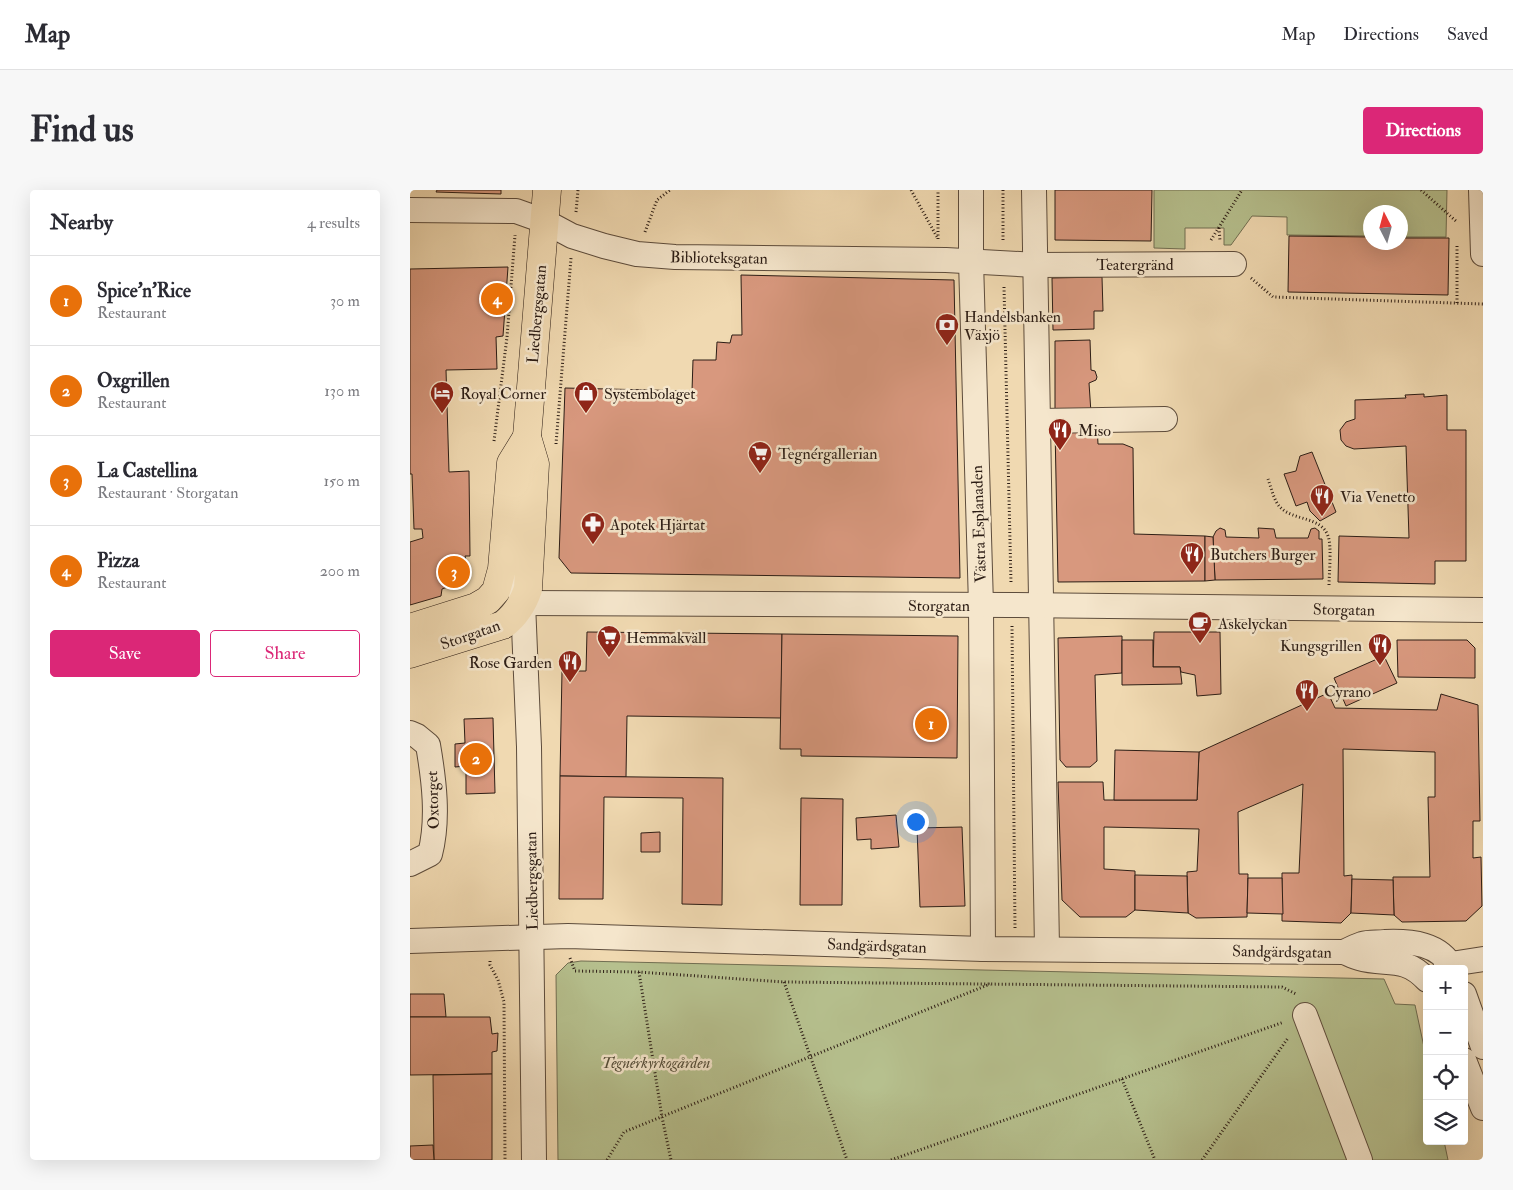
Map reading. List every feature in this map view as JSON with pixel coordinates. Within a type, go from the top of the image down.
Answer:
[{"type":"main road","name":"Liedbergsgatan","points":[[523,603],[528,589],[530,570],[535,464],[526,437],[547,190]]},
{"type":"main road","name":"Liedbergsgatan","points":[[496,590],[502,569],[511,463],[526,437]]},
{"type":"main road","name":"Storgatan","points":[[410,628],[476,607],[488,600],[496,590]]},
{"type":"main road","name":"Storgatan","points":[[410,654],[503,625],[514,616],[523,603]]},
{"type":"street","name":"Västra Esplanaden","points":[[971,190],[971,261],[980,605],[983,949]]},
{"type":"street","points":[[1034,190],[1047,948]]},
{"type":"street","points":[[1481,190],[1483,254]]},
{"type":"street","name":"Biblioteksgatan","points":[[410,210],[516,212],[544,221],[572,236],[637,254],[675,257],[946,260],[1036,265]]},
{"type":"street","name":"Teatergränd","points":[[1036,265],[1234,264]]},
{"type":"street","points":[[1039,421],[1164,419]]},
{"type":"street","name":"Liedbergsgatan","points":[[504,540],[523,603],[529,747],[534,1160]]},
{"type":"street","name":"Storgatan","points":[[523,603],[1042,605],[1483,610]]},
{"type":"street","name":"Oxtorget","points":[[410,733],[428,745],[434,793],[434,829],[430,854],[410,864]]},
{"type":"street","name":"Sandgärdsgatan","points":[[410,941],[568,936],[983,949],[1047,948],[1344,952],[1360,958],[1406,965],[1423,976]]},
{"type":"street","name":"Sandgärdsgatan","points":[[1344,952],[1364,944],[1403,941],[1422,944],[1434,949],[1448,965]]},
{"type":"street","name":"Sandgärdsgatan","points":[[1458,965],[1483,959]]},
{"type":"street","points":[[1468,1005],[1483,1047]]},
{"type":"street","points":[[1305,1015],[1360,1160]]},
{"type":"street","points":[[1468,1070],[1483,1108]]},
{"type":"path","points":[[556,453],[572,236],[578,190]]},
{"type":"path","points":[[637,254],[657,200],[670,190]]},
{"type":"path","points":[[911,190],[938,238],[946,260]]},
{"type":"path","points":[[938,190],[938,238]]},
{"type":"path","points":[[1003,190],[1012,605],[1015,936]]},
{"type":"path","points":[[1196,264],[1242,190]]},
{"type":"path","points":[[1421,190],[1457,222],[1457,231]]},
{"type":"path","points":[[493,443],[507,337],[516,212]]},
{"type":"path","points":[[1457,240],[1457,303]]},
{"type":"path","points":[[1234,264],[1273,297],[1483,304]]},
{"type":"path","points":[[1268,479],[1279,507],[1295,516],[1315,522],[1324,528],[1329,537],[1329,609]]},
{"type":"path","points":[[568,936],[569,953],[575,971],[639,972],[784,982],[1282,987],[1294,992],[1300,1000],[1305,1015]]},
{"type":"path","points":[[489,938],[490,965],[498,980],[504,1002],[505,1160]]},
{"type":"path","points":[[639,972],[662,1117],[671,1160]]},
{"type":"path","points":[[784,982],[847,1160]]},
{"type":"path","points":[[607,1160],[624,1132],[992,983]]},
{"type":"path","points":[[891,1160],[1305,1015]]},
{"type":"path","points":[[1202,1160],[1305,1015]]},
{"type":"path","points":[[1122,1079],[1154,1160]]},
{"type":"green space","points":[[1154,190],[1447,190],[1446,237],[1408,237],[1408,205],[1363,205],[1363,236],[1287,235],[1287,217],[1252,216],[1231,245],[1224,245],[1224,228],[1185,228],[1185,249],[1154,248]]},
{"type":"green space","name":"Tegnérkyrkogården","points":[[581,961],[1384,979],[1395,1004],[1415,1005],[1423,1042],[1423,1145],[1445,1145],[1448,1160],[558,1160],[556,975],[568,963]]},
{"type":"building","points":[[437,190],[501,190],[501,194],[436,192]]},
{"type":"building","points":[[1055,190],[1152,190],[1151,241],[1055,240]]},
{"type":"building","points":[[1289,236],[1363,237],[1363,250],[1408,250],[1408,238],[1449,238],[1448,295],[1288,292]]},
{"type":"building","points":[[508,267],[503,336],[496,337],[497,369],[446,370],[449,472],[469,471],[470,556],[465,556],[467,565],[450,586],[442,589],[441,596],[410,605],[410,542],[423,538],[422,529],[414,529],[412,474],[410,474],[410,269]]},
{"type":"building","name":"Tegnérgallerian","points":[[741,275],[954,280],[960,578],[571,573],[559,558],[565,388],[692,391],[693,360],[716,360],[717,342],[730,343],[732,335],[742,335]]},
{"type":"building","points":[[1102,277],[1103,311],[1094,311],[1094,329],[1053,330],[1052,278]]},
{"type":"building","points":[[1090,340],[1091,370],[1095,371],[1097,377],[1096,380],[1089,383],[1091,413],[1055,414],[1055,341]]},
{"type":"building","points":[[1424,394],[1424,397],[1447,395],[1447,430],[1466,430],[1466,561],[1435,561],[1435,584],[1338,582],[1339,536],[1409,538],[1406,446],[1354,449],[1346,446],[1341,440],[1340,430],[1346,422],[1355,419],[1355,400],[1406,398],[1405,395]]},
{"type":"building","points":[[1097,426],[1098,444],[1123,444],[1133,448],[1134,534],[1205,536],[1205,581],[1058,582],[1055,427]]},
{"type":"building","points":[[1312,452],[1336,512],[1320,521],[1310,511],[1307,502],[1296,506],[1284,474],[1296,471],[1300,456]]},
{"type":"building","points":[[1220,528],[1225,530],[1226,537],[1259,538],[1258,528],[1274,529],[1276,538],[1308,538],[1311,529],[1315,528],[1319,531],[1319,539],[1322,539],[1323,579],[1215,580],[1213,537]]},
{"type":"building","points":[[1205,536],[1213,537],[1215,580],[1205,581]]},
{"type":"building","points":[[587,632],[782,634],[781,718],[627,716],[626,777],[560,776],[562,671],[586,671]]},
{"type":"building","points":[[1154,632],[1220,632],[1221,694],[1197,696],[1195,675],[1181,672],[1180,667],[1153,667]]},
{"type":"building","points":[[782,634],[958,636],[957,758],[801,756],[801,749],[780,749]]},
{"type":"building","points":[[1122,636],[1122,673],[1095,675],[1097,761],[1090,767],[1066,767],[1060,760],[1058,638]]},
{"type":"building","points":[[1122,640],[1153,640],[1153,667],[1180,667],[1182,684],[1122,685]]},
{"type":"building","points":[[1397,640],[1467,640],[1475,648],[1475,678],[1398,677]]},
{"type":"building","points":[[1384,656],[1397,683],[1346,706],[1334,678]]},
{"type":"building","points":[[1328,693],[1335,708],[1437,710],[1441,694],[1478,705],[1480,821],[1473,821],[1473,858],[1481,857],[1482,906],[1466,921],[1402,922],[1394,915],[1393,877],[1430,877],[1428,797],[1435,797],[1435,752],[1343,749],[1344,876],[1352,875],[1351,913],[1341,923],[1282,921],[1282,873],[1299,873],[1303,784],[1238,812],[1239,874],[1248,874],[1247,917],[1196,918],[1188,913],[1187,872],[1197,871],[1199,829],[1104,827],[1104,869],[1135,871],[1135,910],[1126,917],[1080,917],[1062,900],[1058,782],[1103,782],[1104,800],[1197,800],[1199,752]]},
{"type":"building","points":[[493,718],[495,793],[466,794],[466,766],[455,767],[455,744],[465,743],[464,719]]},
{"type":"building","points":[[1115,750],[1199,752],[1197,800],[1114,800]]},
{"type":"building","points":[[560,776],[723,778],[722,905],[682,904],[683,798],[604,797],[603,899],[559,899]]},
{"type":"building","points":[[801,798],[843,799],[842,905],[800,905]]},
{"type":"building","points":[[896,815],[899,847],[871,849],[871,839],[857,840],[856,818]]},
{"type":"building","points":[[962,827],[965,906],[920,907],[917,828]]},
{"type":"building","points":[[660,832],[660,852],[641,852],[641,833]]},
{"type":"building","points":[[1135,875],[1187,876],[1188,913],[1135,910]]},
{"type":"building","points":[[1248,878],[1282,878],[1283,914],[1247,913]]},
{"type":"building","points":[[1352,879],[1393,880],[1394,915],[1351,913]]},
{"type":"building","points":[[410,994],[444,994],[446,1017],[410,1017]]},
{"type":"building","points":[[410,1017],[490,1017],[492,1034],[498,1033],[497,1051],[492,1052],[492,1074],[410,1075]]},
{"type":"building","points":[[492,1074],[492,1160],[434,1160],[433,1075]]},
{"type":"building","points":[[433,1145],[434,1160],[410,1160],[410,1146]]},
{"type":"place","name":"Pizza","points":[[497,299]]},
{"type":"place","name":"Handelsbanken Växjö","points":[[947,346]]},
{"type":"place","name":"Royal Corner","points":[[442,414]]},
{"type":"place","name":"Systembolaget","points":[[586,414]]},
{"type":"place","name":"Miso","points":[[1060,451]]},
{"type":"place","name":"Tegnérgallerian","points":[[760,474]]},
{"type":"place","name":"Via Venetto","points":[[1322,517]]},
{"type":"place","name":"Apotek Hjärtat","points":[[593,545]]},
{"type":"place","name":"La Castellina","points":[[454,572]]},
{"type":"place","name":"Butchers Burger","points":[[1192,575]]},
{"type":"place","name":"Askelyckan","points":[[1200,644]]},
{"type":"place","name":"Hemmakväll","points":[[609,658]]},
{"type":"place","name":"Kungsgrillen","points":[[1380,666]]},
{"type":"place","name":"Rose Garden","points":[[570,683]]},
{"type":"place","name":"Cyrano","points":[[1307,712]]},
{"type":"place","name":"Spice'n'Rice","points":[[931,724]]},
{"type":"place","name":"Oxgrillen","points":[[476,759]]}]
